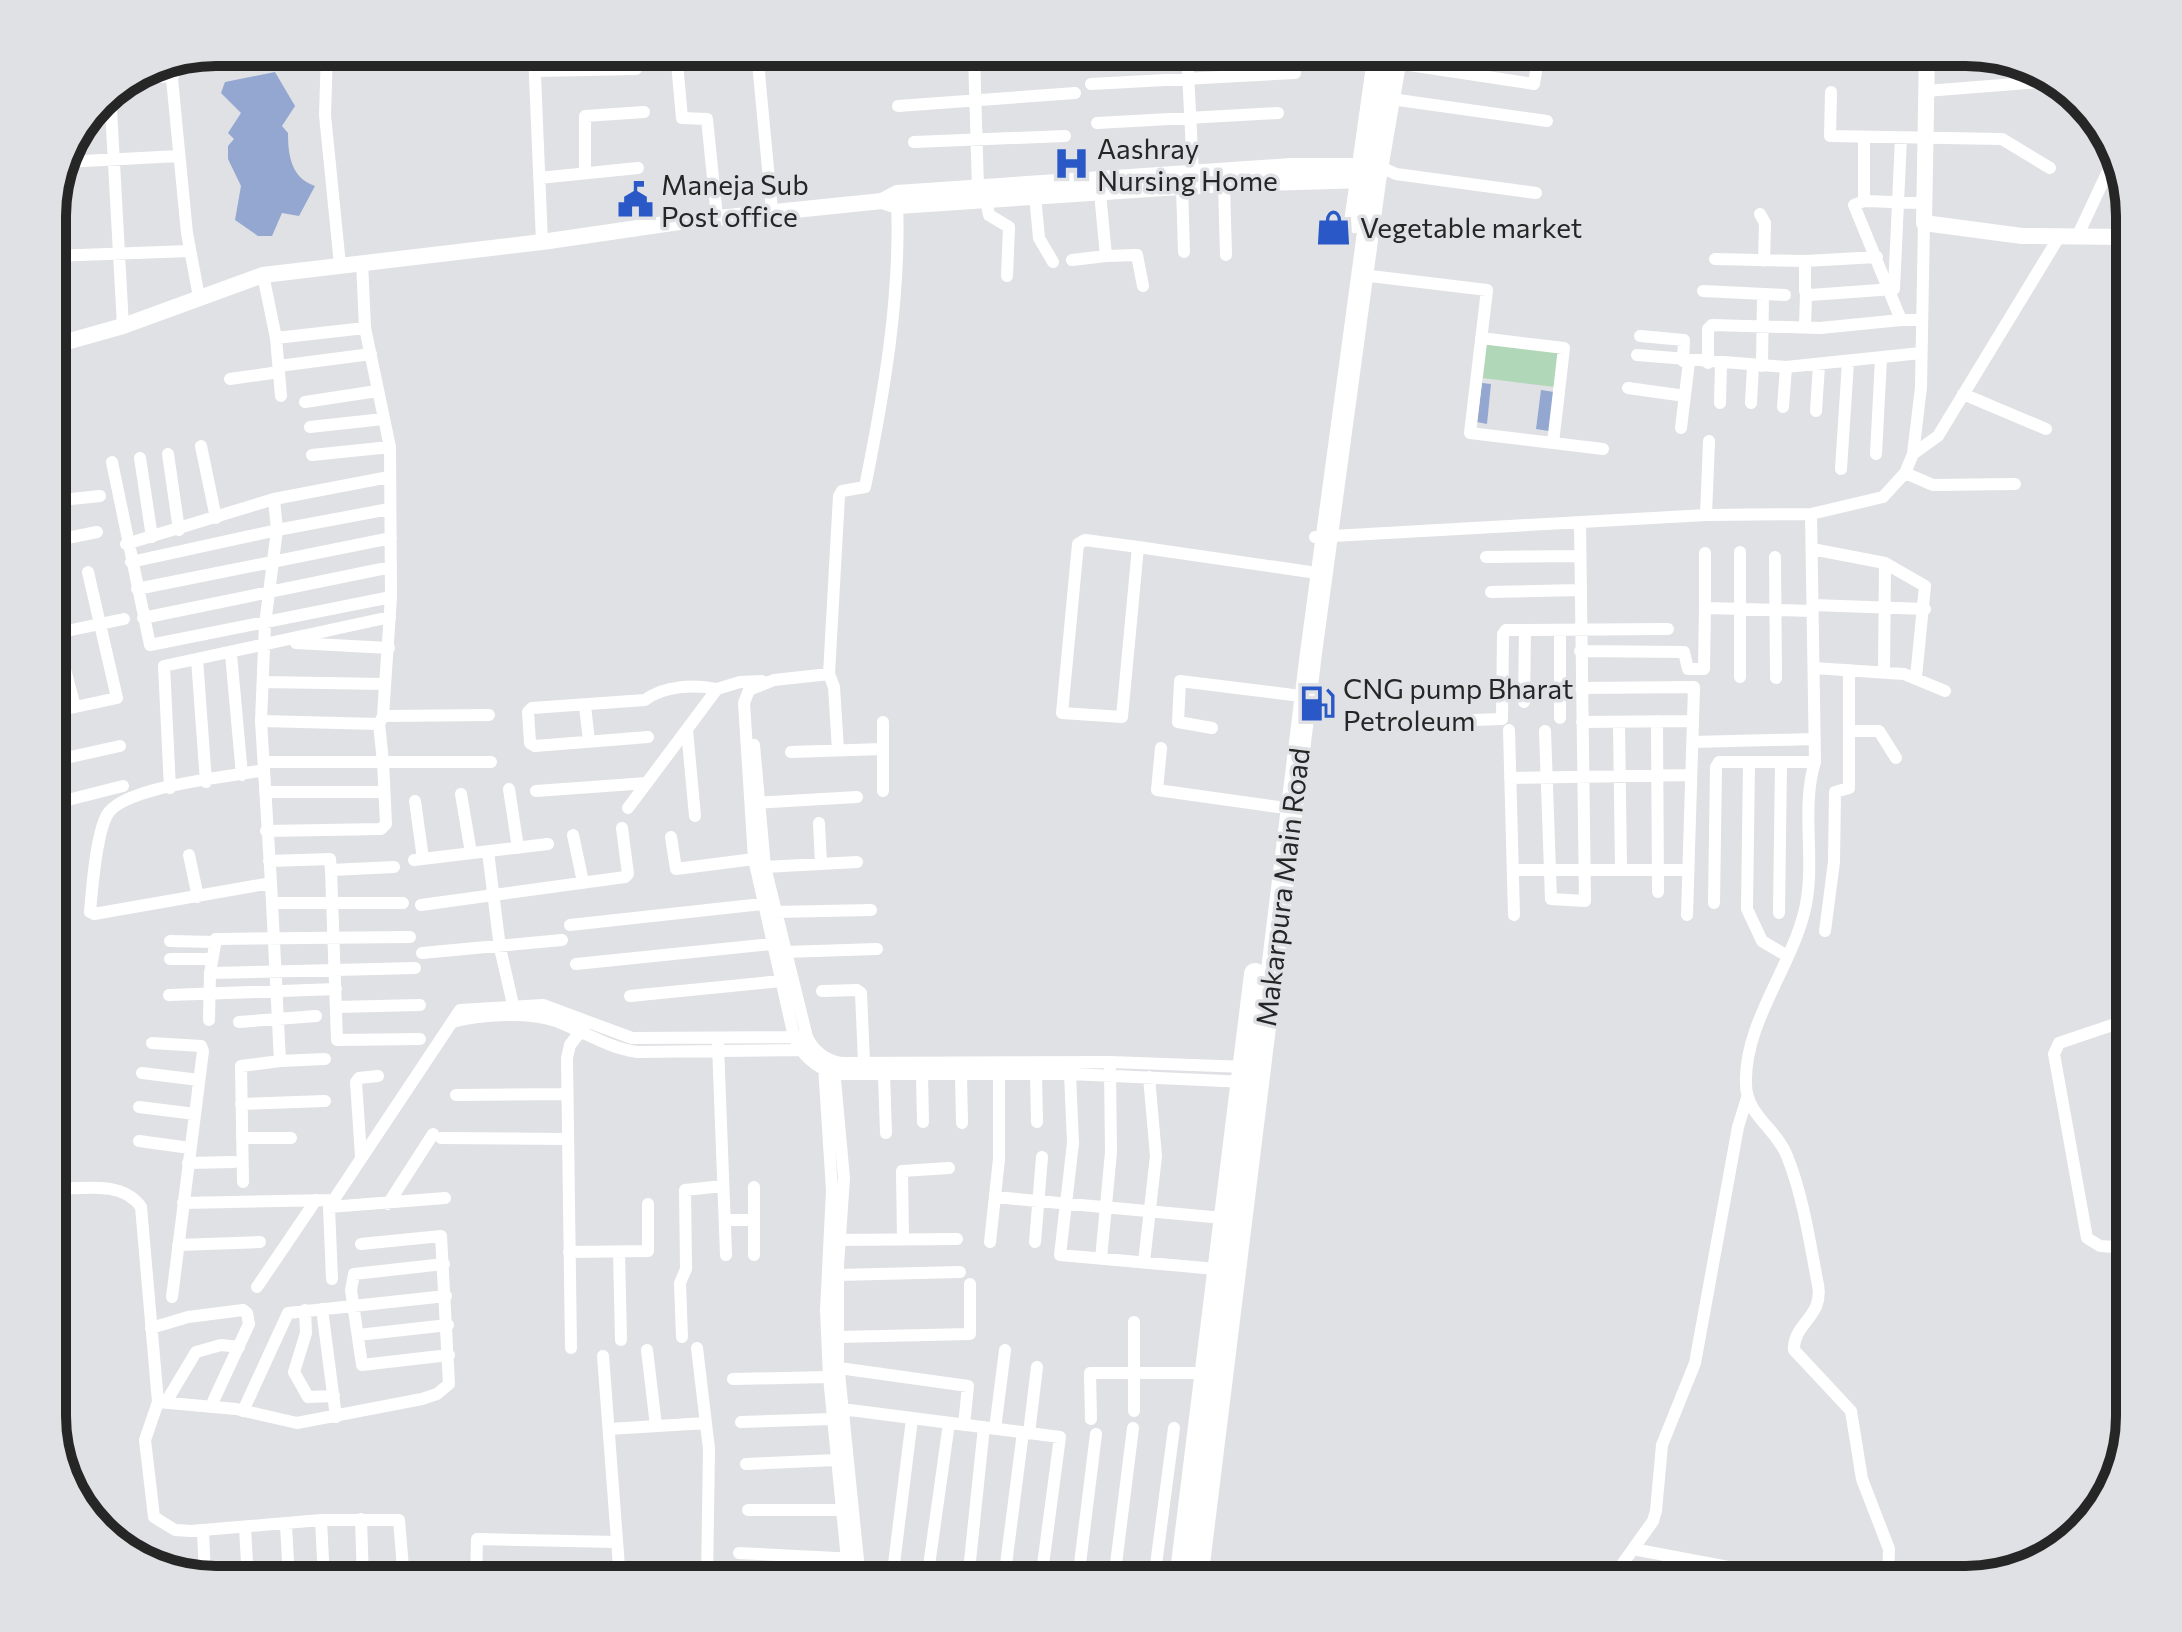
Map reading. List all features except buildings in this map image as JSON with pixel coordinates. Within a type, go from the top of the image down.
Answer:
[{"type":"highway","name":"Makarpura Main Road","points":[[1182,1566],[1223,1218],[1251,1075],[1322,537],[1390,66]]},
{"type":"highway","name":"Makarpura Main Road","points":[[1199,1566],[1246,1162],[1251,1075],[1278,807],[1310,572],[1322,537],[1362,275],[1374,173],[1391,99],[1391,66]]},
{"type":"street","points":[[327,66],[325,115],[340,265]]},
{"type":"street","points":[[535,66],[542,242]]},
{"type":"street","points":[[677,66],[682,118],[707,119],[717,217]]},
{"type":"street","points":[[758,66],[772,211]]},
{"type":"street","points":[[975,66],[978,100],[974,139],[982,194],[989,215],[1009,227],[1007,276]]},
{"type":"street","points":[[1188,66],[1193,172]]},
{"type":"street","points":[[1435,66],[1534,84],[1537,66]]},
{"type":"street","points":[[1466,73],[1467,66]]},
{"type":"street","points":[[1322,537],[1706,515],[1811,514],[1883,497],[1905,473],[1913,454],[1921,353],[1927,66]]},
{"type":"street","points":[[535,71],[636,69]]},
{"type":"street","points":[[173,73],[179,156],[190,251],[199,297]]},
{"type":"street","points":[[1091,84],[1295,73]]},
{"type":"street","points":[[161,77],[173,76]]},
{"type":"street","points":[[1926,91],[2034,82]]},
{"type":"street","points":[[1831,92],[1830,136],[2009,140],[2050,168]]},
{"type":"street","points":[[898,106],[1075,93]]},
{"type":"street","points":[[1391,99],[1547,121]]},
{"type":"street","points":[[111,109],[123,326]]},
{"type":"street","points":[[585,173],[585,116],[644,112]]},
{"type":"street","points":[[1097,123],[1278,113]]},
{"type":"street","points":[[914,142],[1065,136]]},
{"type":"street","points":[[1864,137],[1864,201]]},
{"type":"street","points":[[1806,293],[1890,291],[1896,284],[1901,138]]},
{"type":"street","points":[[76,162],[179,156]]},
{"type":"street","points":[[539,178],[638,168]]},
{"type":"street","points":[[982,194],[1035,196],[1100,193],[1193,172],[1374,173],[1536,193]]},
{"type":"street","points":[[66,342],[123,326],[263,275],[362,262],[542,242],[717,217],[892,200],[1129,184],[1182,187],[1374,173]]},
{"type":"street","points":[[2077,237],[2107,173]]},
{"type":"street","points":[[1224,184],[1226,255]]},
{"type":"street","points":[[1182,187],[1184,252]]},
{"type":"street","points":[[1100,193],[1106,256]]},
{"type":"street","points":[[1035,196],[1039,238],[1053,262]]},
{"type":"street","points":[[838,750],[834,687],[829,674],[839,496],[842,491],[865,487],[893,321],[892,200]]},
{"type":"street","points":[[1901,320],[1854,205],[1864,201],[1923,203]]},
{"type":"street","points":[[1760,214],[1765,223],[1764,261]]},
{"type":"street","points":[[1924,223],[2022,236],[2116,237]]},
{"type":"street","points":[[1913,454],[1938,436],[2059,237]]},
{"type":"street","points":[[66,256],[190,251]]},
{"type":"street","points":[[1072,260],[1137,255],[1143,286]]},
{"type":"street","points":[[1715,259],[1805,261],[1877,257]]},
{"type":"street","points":[[1805,261],[1805,327]]},
{"type":"street","points":[[266,831],[381,829],[386,824],[381,720],[391,597],[390,447],[365,328],[362,262]]},
{"type":"street","points":[[263,275],[276,338],[281,396]]},
{"type":"street","points":[[1362,275],[1487,290],[1470,433],[1603,449]]},
{"type":"street","points":[[1703,291],[1785,295]]},
{"type":"street","points":[[1751,403],[1763,326],[1763,295]]},
{"type":"street","points":[[1720,403],[1709,326],[1805,327],[1921,320]]},
{"type":"street","points":[[276,338],[365,328]]},
{"type":"street","points":[[1640,336],[1684,340],[1685,396],[1681,428]]},
{"type":"street","points":[[1481,338],[1564,348],[1553,443]]},
{"type":"street","points":[[1637,355],[1786,367],[1921,353]]},
{"type":"street","points":[[230,379],[371,354]]},
{"type":"street","points":[[1876,454],[1881,358]]},
{"type":"street","points":[[1841,469],[1848,362]]},
{"type":"street","points":[[1816,411],[1819,365]]},
{"type":"street","points":[[1783,407],[1786,367]]},
{"type":"street","points":[[1628,388],[1685,396]]},
{"type":"street","points":[[305,402],[377,391]]},
{"type":"street","points":[[1963,394],[2046,429]]},
{"type":"street","points":[[310,427],[383,419]]},
{"type":"street","points":[[1706,515],[1709,441]]},
{"type":"street","points":[[201,446],[216,518]]},
{"type":"street","points":[[312,455],[390,447]]},
{"type":"street","points":[[168,454],[179,530]]},
{"type":"street","points":[[140,458],[152,537]]},
{"type":"street","points":[[112,462],[126,544],[148,644],[152,646],[391,597]]},
{"type":"street","points":[[1905,473],[1933,485],[2015,484]]},
{"type":"street","points":[[126,544],[274,499],[389,477]]},
{"type":"street","points":[[66,500],[100,496]]},
{"type":"street","points":[[274,499],[277,530],[265,624],[261,721],[280,1061]]},
{"type":"street","points":[[131,562],[389,509]]},
{"type":"street","points":[[1621,1566],[1653,1521],[1667,1429],[1695,1363],[1738,1127],[1747,1098],[1747,1063],[1805,909],[1810,785],[1815,762],[1811,514]]},
{"type":"street","points":[[1545,731],[1553,902],[1586,900],[1580,522]]},
{"type":"street","points":[[66,538],[97,532]]},
{"type":"street","points":[[137,589],[391,538]]},
{"type":"street","points":[[1138,547],[1122,717],[1062,713],[1078,544],[1085,540],[1138,547],[1310,572]]},
{"type":"street","points":[[1812,549],[1885,563],[1925,586],[1916,677]]},
{"type":"street","points":[[1740,552],[1740,677]]},
{"type":"street","points":[[1580,651],[1684,652],[1688,669],[1704,669],[1705,553]]},
{"type":"street","points":[[1486,557],[1580,556]]},
{"type":"street","points":[[1775,557],[1776,678]]},
{"type":"street","points":[[1884,672],[1885,563]]},
{"type":"street","points":[[143,618],[391,567]]},
{"type":"street","points":[[66,709],[117,698],[88,572]]},
{"type":"street","points":[[1491,592],[1580,590]]},
{"type":"street","points":[[1705,608],[1925,609]]},
{"type":"street","points":[[170,788],[163,667],[390,617]]},
{"type":"street","points":[[66,631],[124,619]]},
{"type":"street","points":[[1417,722],[1502,719],[1503,634],[1506,630],[1668,629]]},
{"type":"street","points":[[1524,702],[1525,630]]},
{"type":"street","points":[[1560,630],[1560,718]]},
{"type":"street","points":[[281,642],[389,648]]},
{"type":"street","points":[[231,654],[242,775]]},
{"type":"street","points":[[197,659],[206,782]]},
{"type":"street","points":[[1814,668],[1916,677],[1945,691]]},
{"type":"street","points":[[1825,931],[1834,862],[1835,792],[1849,788],[1849,670]]},
{"type":"street","points":[[648,737],[535,746],[530,743],[529,710],[645,700],[657,691],[704,686],[717,689],[740,682],[760,684],[829,674]]},
{"type":"street","points":[[66,676],[75,707]]},
{"type":"street","points":[[1212,728],[1178,722],[1180,681],[1293,695]]},
{"type":"street","points":[[263,682],[385,684]]},
{"type":"street","points":[[760,684],[749,690],[744,703],[762,904],[781,981],[803,1044],[829,1066],[884,1075],[961,1074],[999,1068],[1036,1074],[1149,1077],[1251,1075]]},
{"type":"street","points":[[1581,688],[1694,687],[1687,915]]},
{"type":"street","points":[[628,808],[717,689]]},
{"type":"street","points":[[585,706],[589,741]]},
{"type":"street","points":[[261,721],[489,715]]},
{"type":"street","points":[[1657,721],[1658,892]]},
{"type":"street","points":[[1582,722],[1693,721]]},
{"type":"street","points":[[883,722],[883,791]]},
{"type":"street","points":[[1619,722],[1621,869]]},
{"type":"street","points":[[687,730],[695,816]]},
{"type":"street","points":[[1509,730],[1514,915]]},
{"type":"street","points":[[1849,731],[1879,731],[1896,758]]},
{"type":"street","points":[[1693,742],[1815,739]]},
{"type":"street","points":[[66,758],[120,746]]},
{"type":"street","points":[[1161,748],[1157,790],[1278,807]]},
{"type":"street","points":[[791,752],[882,749]]},
{"type":"street","points":[[271,883],[90,912],[103,827],[109,811],[141,794],[242,775],[264,766],[491,762]]},
{"type":"street","points":[[1714,903],[1716,767],[1719,762],[1815,762]]},
{"type":"street","points":[[1749,762],[1747,909],[1762,941],[1787,956]]},
{"type":"street","points":[[1779,913],[1781,762]]},
{"type":"street","points":[[1510,778],[1691,775]]},
{"type":"street","points":[[536,791],[647,783]]},
{"type":"street","points":[[66,800],[123,786]]},
{"type":"street","points":[[509,789],[518,848]]},
{"type":"street","points":[[265,792],[384,792]]},
{"type":"street","points":[[461,794],[471,853]]},
{"type":"street","points":[[755,803],[857,797]]},
{"type":"street","points":[[415,801],[418,859],[548,844]]},
{"type":"street","points":[[819,823],[821,864]]},
{"type":"street","points":[[421,905],[493,894],[555,890],[628,875],[622,828]]},
{"type":"street","points":[[573,835],[583,882]]},
{"type":"street","points":[[671,837],[676,869],[760,863],[857,862]]},
{"type":"street","points":[[488,852],[500,948],[514,1011]]},
{"type":"street","points":[[189,855],[198,897]]},
{"type":"street","points":[[269,861],[330,859],[338,1041],[420,1039]]},
{"type":"street","points":[[760,863],[784,952],[803,1044]]},
{"type":"street","points":[[331,870],[394,867]]},
{"type":"street","points":[[1513,870],[1688,870]]},
{"type":"street","points":[[272,903],[403,903]]},
{"type":"street","points":[[570,925],[762,904]]},
{"type":"street","points":[[774,912],[871,910]]},
{"type":"street","points":[[170,941],[410,937]]},
{"type":"street","points":[[422,953],[562,940]]},
{"type":"street","points":[[209,1020],[214,942]]},
{"type":"street","points":[[576,964],[772,944]]},
{"type":"street","points":[[784,952],[877,949]]},
{"type":"street","points":[[170,959],[212,959]]},
{"type":"street","points":[[210,973],[415,968]]},
{"type":"street","points":[[630,996],[781,981]]},
{"type":"street","points":[[169,995],[336,989]]},
{"type":"street","points":[[822,991],[861,993],[864,1062]]},
{"type":"street","points":[[336,1007],[420,1005]]},
{"type":"street","points":[[332,1279],[330,1204],[452,1022],[514,1011],[584,1027],[621,1049],[668,1045],[803,1044]]},
{"type":"street","points":[[239,1022],[316,1016]]},
{"type":"street","points":[[2116,1024],[2059,1043],[2054,1054],[2087,1238],[2100,1246],[2116,1247]]},
{"type":"street","points":[[571,1348],[568,1050],[584,1027]]},
{"type":"street","points":[[152,1043],[203,1047],[172,1297]]},
{"type":"street","points":[[718,1044],[726,1255]]},
{"type":"street","points":[[243,1182],[241,1066],[325,1059]]},
{"type":"street","points":[[829,1066],[864,1062],[999,1068],[1110,1062],[1251,1075]]},
{"type":"street","points":[[1101,1259],[1108,1206],[1110,1062]]},
{"type":"street","points":[[829,1066],[844,1178],[835,1240],[832,1310],[834,1372],[847,1510],[856,1566]]},
{"type":"street","points":[[990,1242],[995,1197],[999,1068]]},
{"type":"street","points":[[142,1073],[199,1080]]},
{"type":"street","points":[[922,1074],[923,1122]]},
{"type":"street","points":[[961,1074],[962,1123]]},
{"type":"street","points":[[1036,1074],[1037,1122]]},
{"type":"street","points":[[1070,1074],[1073,1143],[1060,1255],[1216,1269]]},
{"type":"street","points":[[884,1075],[886,1133]]},
{"type":"street","points":[[361,1156],[356,1082],[359,1078],[378,1076]]},
{"type":"street","points":[[1144,1262],[1156,1156],[1149,1077]]},
{"type":"street","points":[[456,1095],[567,1094]]},
{"type":"street","points":[[1747,1098],[1789,1159],[1818,1283],[1819,1302],[1796,1337],[1794,1350],[1851,1411],[1862,1479],[1889,1549],[1888,1566]]},
{"type":"street","points":[[241,1104],[325,1101]]},
{"type":"street","points":[[139,1107],[195,1114]]},
{"type":"street","points":[[388,1204],[437,1136],[568,1139]]},
{"type":"street","points":[[242,1138],[291,1138]]},
{"type":"street","points":[[139,1141],[190,1148]]},
{"type":"street","points":[[1035,1242],[1042,1157]]},
{"type":"street","points":[[188,1163],[234,1162]]},
{"type":"street","points":[[903,1239],[902,1171],[949,1168]]},
{"type":"street","points":[[682,1337],[680,1283],[686,1269],[685,1190],[723,1186]]},
{"type":"street","points":[[754,1187],[754,1255]]},
{"type":"street","points":[[66,1189],[116,1189],[132,1194],[141,1207],[151,1328],[162,1402]]},
{"type":"street","points":[[995,1197],[1223,1218]]},
{"type":"street","points":[[183,1203],[316,1200],[330,1204],[388,1204],[445,1198]]},
{"type":"street","points":[[257,1287],[316,1200]]},
{"type":"street","points":[[569,1252],[648,1251],[648,1204]]},
{"type":"street","points":[[725,1220],[754,1220]]},
{"type":"street","points":[[162,1402],[211,1406],[297,1423],[437,1394],[449,1384],[442,1239],[438,1235],[361,1244]]},
{"type":"street","points":[[835,1240],[957,1239]]},
{"type":"street","points":[[834,1372],[838,1337],[832,1310],[837,1275],[835,1240]]},
{"type":"street","points":[[178,1245],[260,1242]]},
{"type":"street","points":[[619,1252],[621,1340]]},
{"type":"street","points":[[444,1264],[354,1274],[353,1305],[362,1365],[449,1355]]},
{"type":"street","points":[[837,1275],[960,1272]]},
{"type":"street","points":[[838,1337],[970,1334],[970,1284]]},
{"type":"street","points":[[243,1411],[287,1315],[305,1310],[446,1296]]},
{"type":"street","points":[[322,1309],[336,1417]]},
{"type":"street","points":[[151,1328],[188,1317],[243,1310],[250,1317],[211,1406]]},
{"type":"street","points":[[305,1310],[306,1333],[294,1372],[308,1397],[334,1396]]},
{"type":"street","points":[[1134,1322],[1134,1411]]},
{"type":"street","points":[[358,1335],[448,1325]]},
{"type":"street","points":[[239,1347],[221,1345],[196,1352],[162,1402],[145,1440],[154,1517],[175,1530],[203,1531],[321,1520],[399,1520],[403,1566]]},
{"type":"street","points":[[697,1348],[709,1449],[707,1566]]},
{"type":"street","points":[[647,1350],[656,1426]]},
{"type":"street","points":[[970,1566],[1005,1350]]},
{"type":"street","points":[[603,1356],[619,1566]]},
{"type":"street","points":[[1006,1566],[1037,1367]]},
{"type":"street","points":[[733,1379],[834,1372],[968,1386],[964,1425]]},
{"type":"street","points":[[1091,1419],[1090,1373],[1204,1373]]},
{"type":"street","points":[[837,1414],[836,1460],[847,1510]]},
{"type":"street","points":[[741,1422],[837,1414],[912,1419],[1060,1438],[1043,1566]]},
{"type":"street","points":[[894,1566],[912,1419]]},
{"type":"street","points":[[609,1429],[706,1423]]},
{"type":"street","points":[[929,1566],[949,1423]]},
{"type":"street","points":[[1116,1566],[1133,1428]]},
{"type":"street","points":[[1156,1566],[1174,1428]]},
{"type":"street","points":[[1080,1566],[1096,1434]]},
{"type":"street","points":[[746,1464],[836,1460]]},
{"type":"street","points":[[748,1510],[847,1510]]},
{"type":"street","points":[[361,1519],[363,1566]]},
{"type":"street","points":[[321,1520],[323,1566]]},
{"type":"street","points":[[286,1525],[288,1566]]},
{"type":"street","points":[[245,1528],[247,1566]]},
{"type":"street","points":[[203,1531],[205,1566]]},
{"type":"street","points":[[476,1566],[476,1539],[617,1542]]},
{"type":"street","points":[[1633,1549],[1723,1566]]},
{"type":"street","points":[[739,1553],[854,1559]]},
{"type":"street","points":[[852,1566],[854,1559]]},
{"type":"green space","points":[[1487,344],[1559,353],[1555,387],[1483,378]]},
{"type":"water","points":[[275,72],[295,106],[282,126],[288,133],[292,165],[301,177],[315,186],[299,216],[282,213],[272,236],[258,236],[235,220],[241,186],[228,159],[228,146],[234,139],[228,133],[241,113],[221,93],[225,82]]},
{"type":"water","points":[[1482,383],[1491,384],[1487,424],[1477,422]]},
{"type":"water","points":[[1541,390],[1554,392],[1549,431],[1536,429]]},
{"type":"place","name":"Aashray Nursing Home","points":[[1071,164]]},
{"type":"place","name":"Maneja Sub Post office","points":[[635,200]]},
{"type":"place","name":"Vegetable market","points":[[1334,227]]},
{"type":"place","name":"CNG pump Bharat Petroleum","points":[[1317,704]]}]
